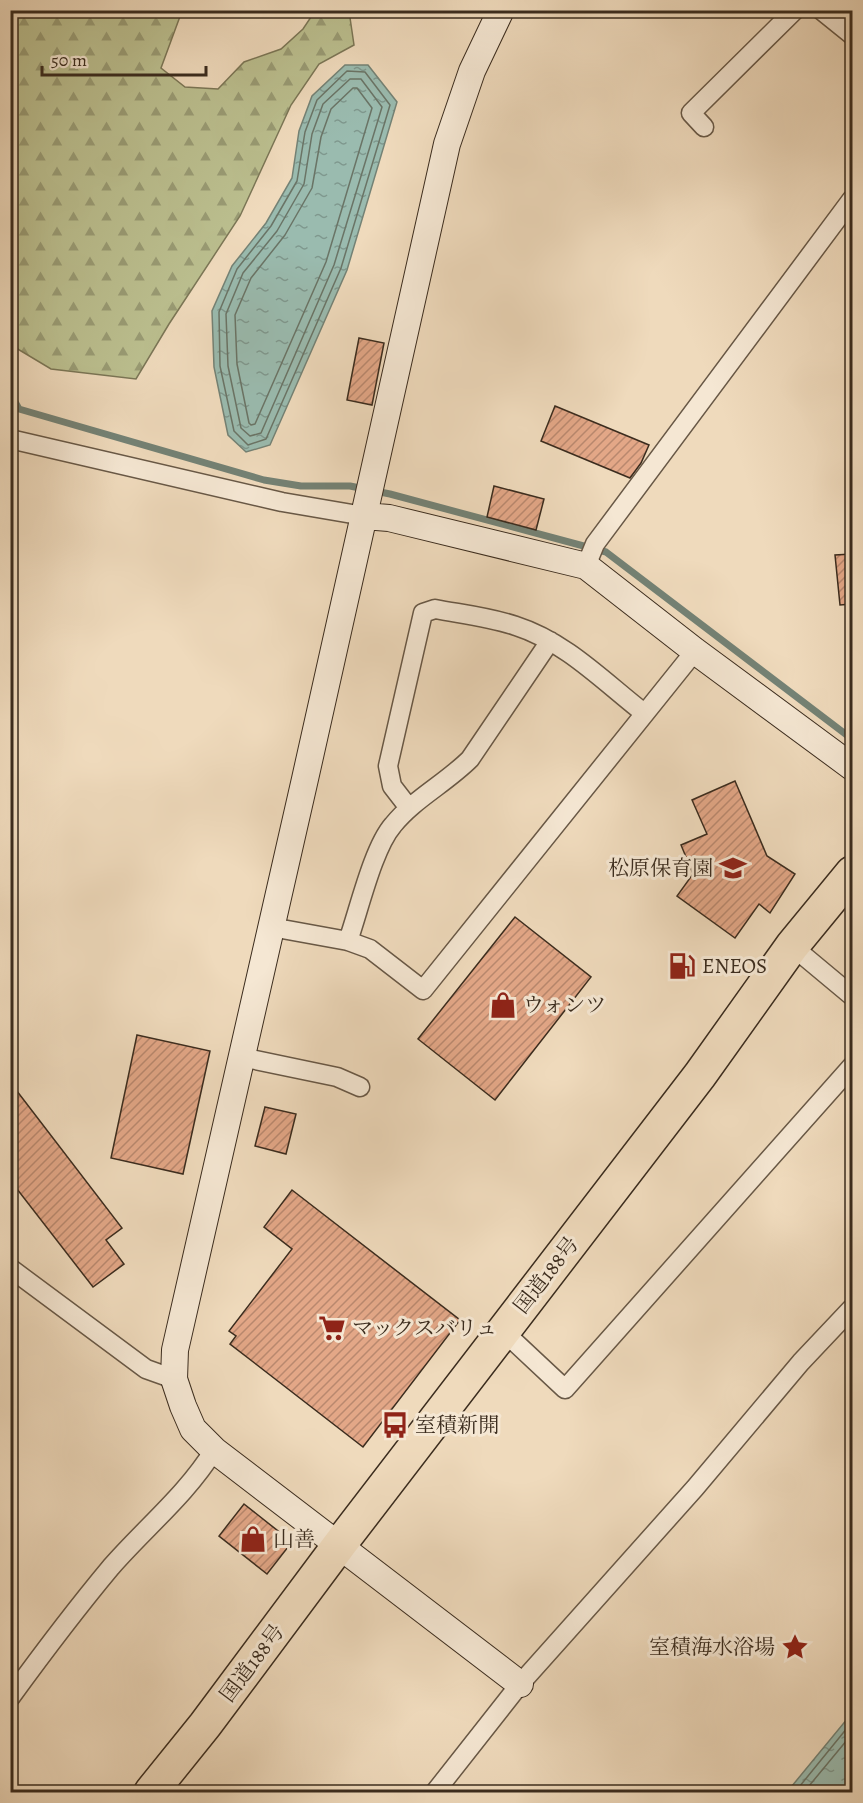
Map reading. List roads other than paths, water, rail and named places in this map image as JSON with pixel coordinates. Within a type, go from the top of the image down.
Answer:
[{"type":"highway","name":"国道188号","points":[[151,1792],[205,1725],[339,1544],[700,1075],[792,946],[852,873]]},
{"type":"street","points":[[704,127],[691,112],[795,10]]},
{"type":"street","points":[[820,10],[852,35]]},
{"type":"street","points":[[493,13],[447,144],[175,1350],[174,1379],[193,1429],[214,1450],[520,1683]]},
{"type":"street","points":[[586,566],[595,544],[852,198]]},
{"type":"street","points":[[10,439],[282,502],[389,518],[586,566],[695,651],[852,767]]},
{"type":"street","points":[[410,808],[392,786],[388,766],[423,613],[435,609],[516,626],[550,641],[567,651],[644,713]]},
{"type":"street","points":[[348,941],[382,839],[410,808],[453,776],[470,759],[550,641]]},
{"type":"street","points":[[271,927],[348,941],[370,949],[423,990],[695,651]]},
{"type":"street","points":[[792,946],[852,996]]},
{"type":"street","points":[[242,1057],[337,1077],[360,1087]]},
{"type":"street","points":[[503,1331],[565,1389],[852,1066]]},
{"type":"street","points":[[10,1268],[146,1369],[174,1379]]},
{"type":"street","points":[[435,1792],[520,1683],[695,1488],[801,1362],[852,1308]]},
{"type":"street","points":[[10,1698],[111,1568],[202,1469],[214,1450]]},
{"type":"water","points":[[345,65],[368,65],[397,102],[347,270],[270,445],[246,452],[228,435],[214,367],[212,311],[232,266],[266,223],[292,178],[299,131],[312,96]]},
{"type":"water","points":[[852,1713],[852,1792],[787,1792]]},
{"type":"waterway","points":[[843,10],[852,18]]},
{"type":"waterway","points":[[10,393],[19,409],[264,480],[301,486],[350,486],[390,494],[606,552],[852,739]]},
{"type":"place","name":"松原保育園","points":[[733,868]]},
{"type":"place","name":"ENEOS","points":[[682,966]]},
{"type":"place","name":"ウォンツ","points":[[503,1005]]},
{"type":"place","name":"マックスバリュ","points":[[332,1328]]},
{"type":"place","name":"室積新開","points":[[395,1425]]},
{"type":"place","name":"山善","points":[[253,1539]]},
{"type":"place","name":"室積海水浴場","points":[[795,1647]]}]
